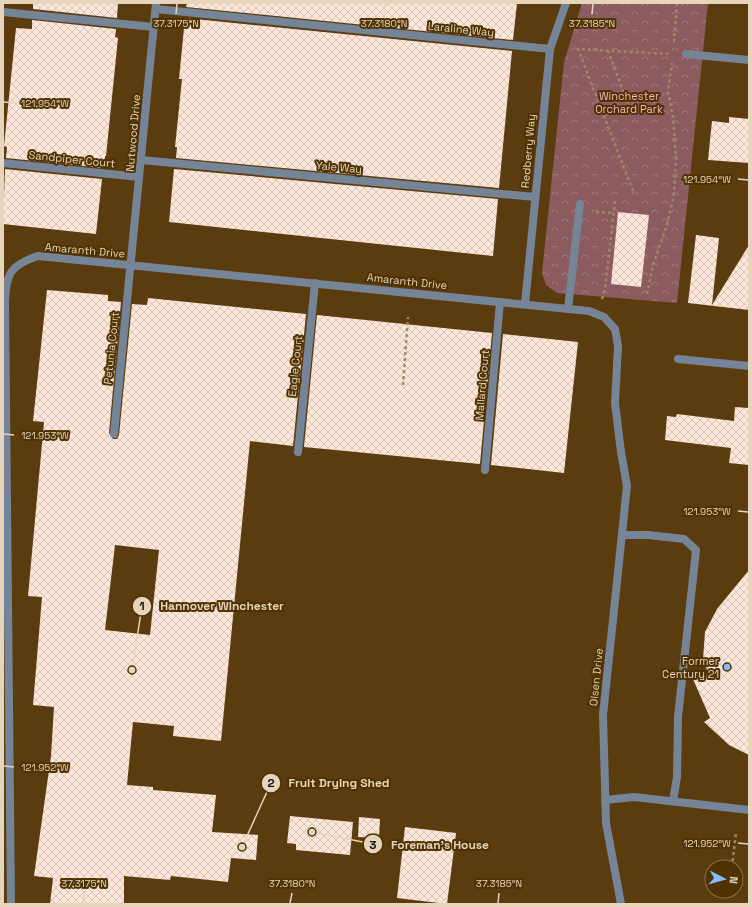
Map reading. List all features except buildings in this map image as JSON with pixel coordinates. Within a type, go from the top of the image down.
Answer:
[{"type":"street","name":"Redberry Way","points":[[525,304],[550,49],[566,3]]},
{"type":"street","name":"Laraline Way","points":[[156,6],[550,49]]},
{"type":"street","name":"Nutwood Drive","points":[[131,265],[156,6]]},
{"type":"street","points":[[3,12],[154,27]]},
{"type":"street","points":[[686,54],[749,60]]},
{"type":"street","name":"Yale Way","points":[[141,160],[535,197]]},
{"type":"street","name":"Sandpiper Court","points":[[3,163],[140,177]]},
{"type":"street","points":[[568,309],[580,204]]},
{"type":"street","name":"Amaranth Drive","points":[[11,904],[6,283],[12,270],[21,261],[38,256],[589,311],[604,317],[615,329],[618,346],[615,403],[621,452]]},
{"type":"street","name":"Petunia Court","points":[[114,434],[131,265]]},
{"type":"street","name":"Eagle Court","points":[[298,452],[314,283]]},
{"type":"street","name":"Mallard Court","points":[[485,470],[500,302]]},
{"type":"street","points":[[678,359],[749,366]]},
{"type":"street","name":"Olsen Drive","points":[[621,452],[627,486],[603,715],[606,823],[621,904]]},
{"type":"street","points":[[622,535],[648,535],[684,539],[696,550],[678,717],[677,777],[673,801]]},
{"type":"street","points":[[605,800],[634,797],[749,810]]},
{"type":"path","points":[[647,294],[653,265],[667,225],[674,194],[676,157],[673,117],[668,91],[678,3]]},
{"type":"path","points":[[632,191],[578,49],[673,54]]},
{"type":"path","points":[[603,115],[629,106],[608,51]]},
{"type":"path","points":[[602,302],[605,289],[615,201]]},
{"type":"path","points":[[403,385],[408,317]]},
{"type":"path","points":[[733,859],[736,832]]},
{"type":"green space","name":"Winchester Orchard Park","points":[[582,3],[708,3],[677,303],[557,293],[546,285],[542,273],[564,62]]},
{"type":"place","name":"Former Century 21","points":[[727,667]]},
{"type":"place","name":"Hannover Winchester","points":[[132,670]]},
{"type":"place","name":"Foreman’s House","points":[[312,832]]},
{"type":"place","name":"Fruit Drying Shed","points":[[242,847]]}]
